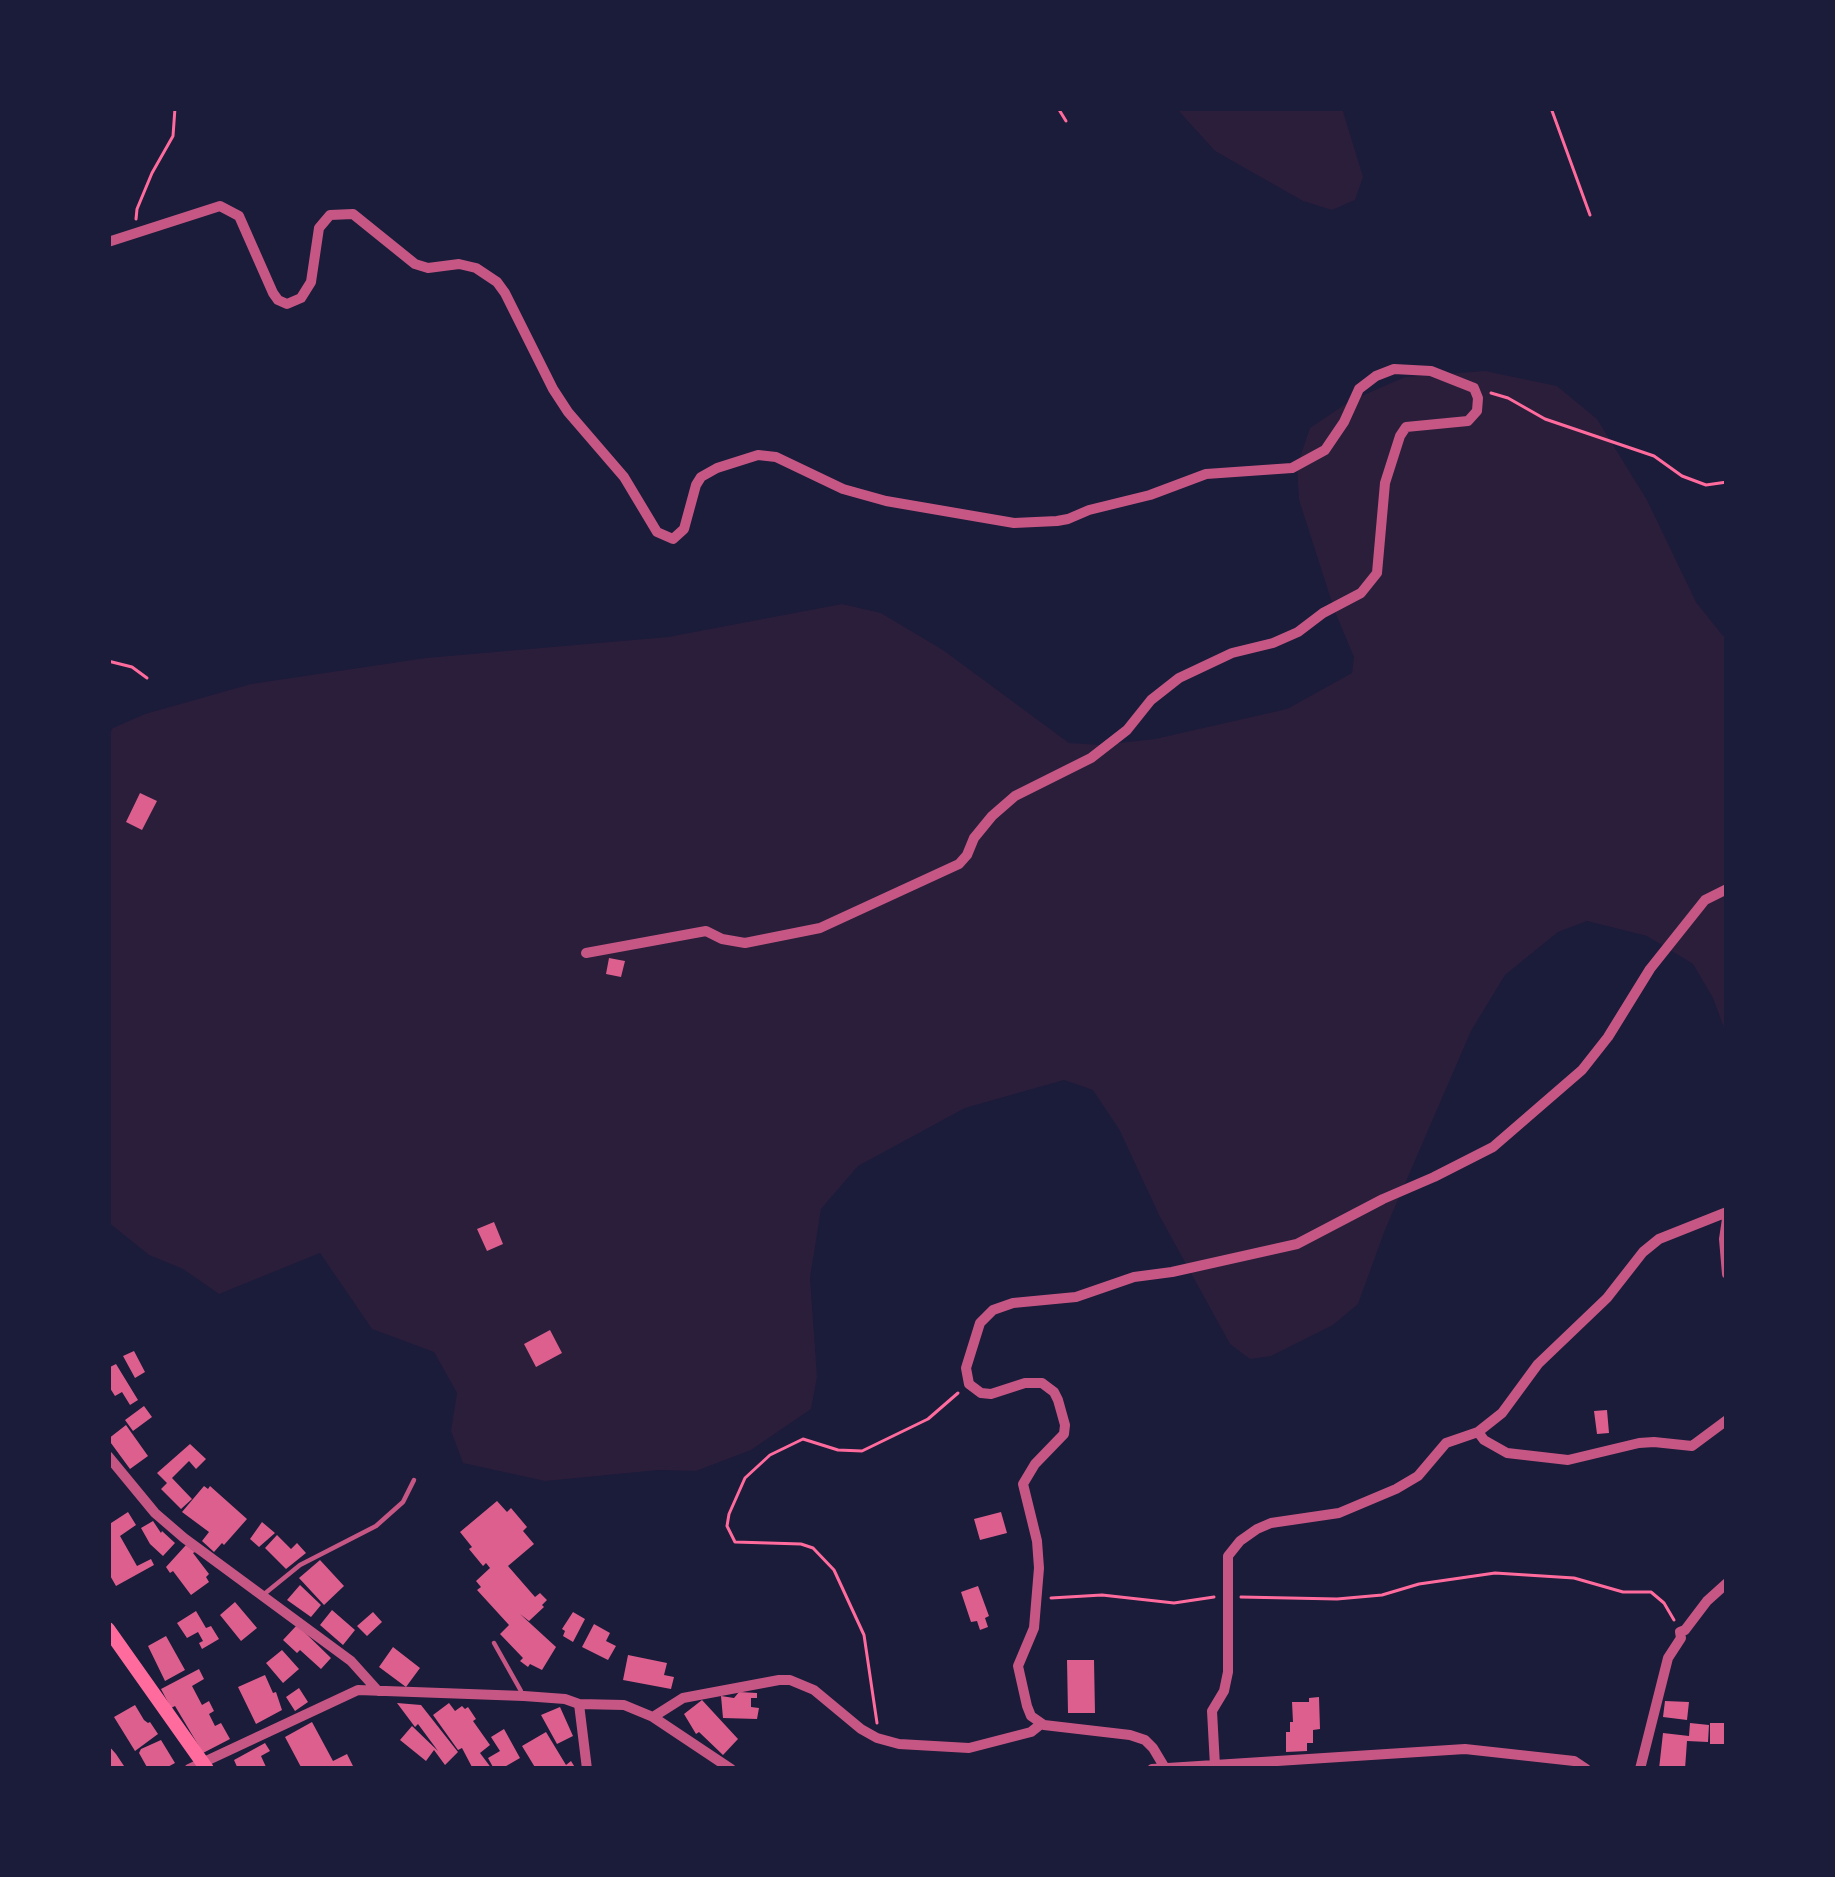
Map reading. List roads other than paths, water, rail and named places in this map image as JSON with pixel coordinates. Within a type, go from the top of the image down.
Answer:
[{"type":"main road","points":[[108,1629],[200,1767]]},
{"type":"street","points":[[108,242],[220,206],[239,216],[273,293],[286,304],[301,298],[311,282],[319,228],[331,215],[353,214],[415,264],[476,268],[505,293],[568,412],[624,477],[657,532],[673,538],[684,529],[701,477],[758,455],[776,457],[843,489],[886,501],[1014,523],[1057,521],[1206,474],[1292,468],[1325,450],[1359,389],[1394,369],[1431,370],[1474,388],[1477,411],[1468,422],[1406,427],[1400,436],[1385,483],[1377,573],[1361,593],[1298,632],[1232,653],[1179,678],[1091,758],[1015,796],[992,816],[959,864],[820,928],[745,943],[706,931],[586,953]]},
{"type":"street","points":[[1165,1768],[1144,1740],[1041,1724],[1027,1706],[1018,1666],[1034,1628],[1037,1541],[1024,1484],[1035,1464],[1064,1434],[1064,1415],[1054,1392],[1042,1383],[991,1394],[969,1384],[966,1368],[974,1336],[986,1316],[1013,1303],[1076,1297],[1134,1277],[1297,1244],[1500,1143],[1582,1070],[1650,969],[1705,900],[1727,889]]},
{"type":"street","points":[[1215,1766],[1212,1711],[1228,1672],[1228,1556],[1240,1541],[1271,1523],[1339,1513],[1396,1490],[1418,1475],[1446,1443],[1478,1432],[1502,1413],[1538,1364],[1659,1239],[1727,1216],[1727,1274]]},
{"type":"street","points":[[1478,1432],[1507,1453],[1568,1460],[1639,1443],[1692,1446],[1727,1420]]},
{"type":"street","points":[[108,1456],[155,1513],[351,1661],[378,1691]]},
{"type":"street","points":[[1640,1769],[1668,1658],[1680,1633],[1727,1583]]},
{"type":"street","points":[[653,1717],[692,1696],[790,1681],[825,1697],[861,1729],[899,1744],[969,1748],[1030,1732],[1041,1724]]},
{"type":"street","points":[[200,1767],[358,1690],[625,1705],[653,1717],[731,1769]]},
{"type":"street","points":[[579,1704],[587,1769]]},
{"type":"street","points":[[1152,1769],[1465,1749],[1574,1761],[1586,1769]]},
{"type":"lane","points":[[263,1595],[300,1565],[376,1526],[403,1502],[414,1480]]},
{"type":"lane","points":[[494,1643],[524,1696]]}]
